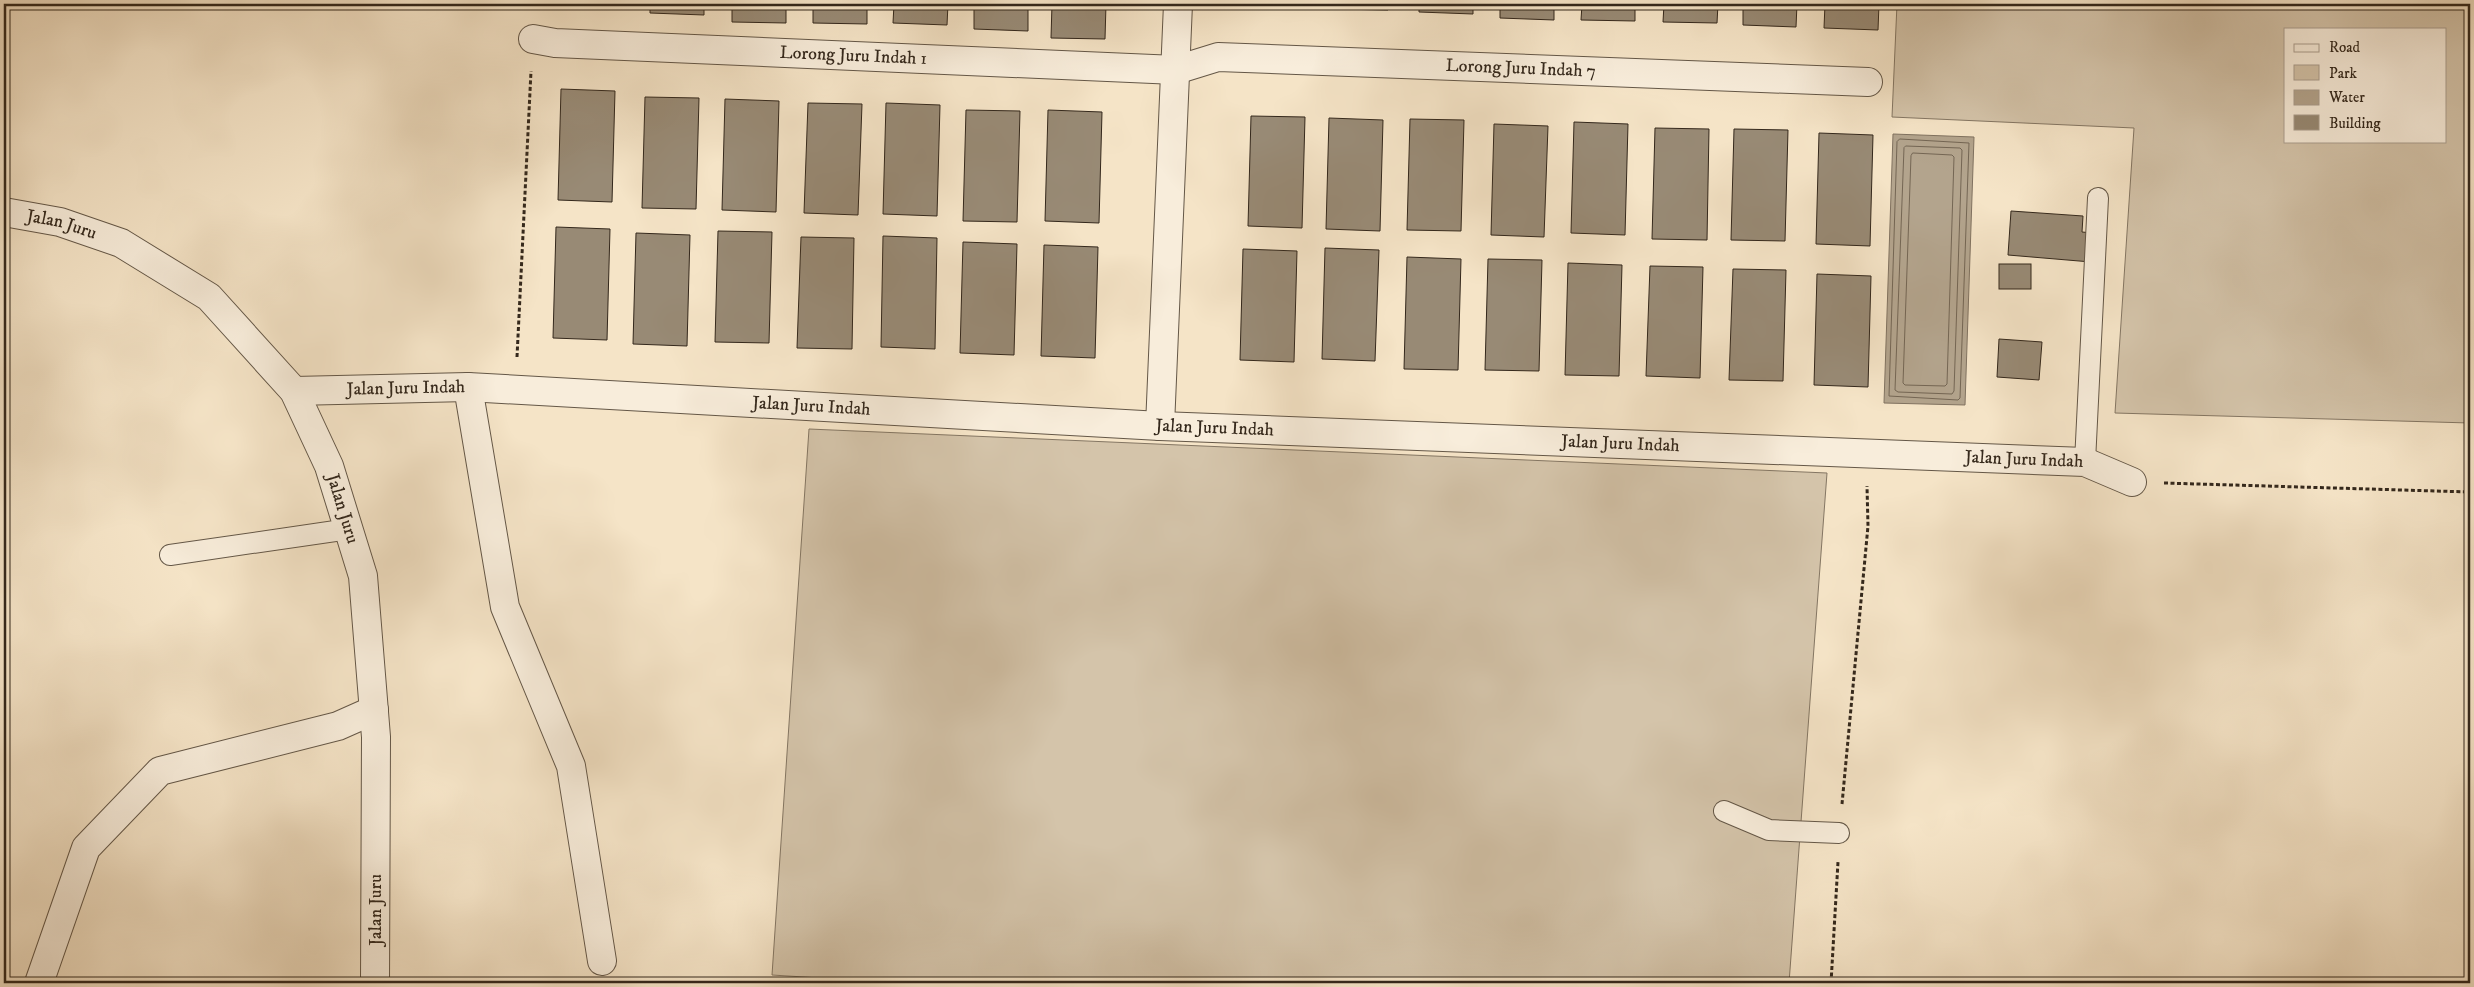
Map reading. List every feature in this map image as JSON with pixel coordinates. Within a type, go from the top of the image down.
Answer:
[{"type":"street","points":[[1160,426],[1178,4]]},
{"type":"street","name":"Lorong Juru Indah 1","points":[[533,39],[555,43],[1176,70]]},
{"type":"street","name":"Lorong Juru Indah 7","points":[[1176,70],[1218,57],[1868,82]]},
{"type":"street","name":"Jalan Juru","points":[[4,212],[60,222],[121,243],[185,282],[209,297],[294,391],[328,466],[363,576],[376,737],[375,983]]},
{"type":"street","points":[[468,387],[505,607],[571,766],[602,960]]},
{"type":"street","name":"Jalan Juru Indah","points":[[294,391],[468,387],[1160,426],[2085,462],[2132,482]]},
{"type":"street","points":[[39,983],[86,848],[160,771],[338,726],[374,710]]},
{"type":"lane","points":[[2085,462],[2098,198]]},
{"type":"lane","points":[[170,555],[349,529]]},
{"type":"lane","points":[[1724,812],[1769,830],[1839,833]]},
{"type":"path","points":[[516,390],[533,39]]},
{"type":"path","points":[[1831,983],[1839,833],[1868,526],[1864,453]]},
{"type":"path","points":[[2132,482],[2470,492]]},
{"type":"green space","points":[[1897,4],[2470,4],[2470,423],[2115,413],[2134,128],[1892,117]]},
{"type":"green space","points":[[809,429],[1827,473],[1789,983],[900,983],[772,975]]},
{"type":"water","points":[[1893,134],[1974,137],[1965,405],[1884,403]]},
{"type":"building","points":[[621,4],[621,7],[567,5]]},
{"type":"building","points":[[650,4],[704,4],[704,15],[650,13]]},
{"type":"building","points":[[732,4],[786,4],[786,23],[732,22]]},
{"type":"building","points":[[813,4],[867,4],[867,24],[813,23]]},
{"type":"building","points":[[894,4],[948,4],[947,25],[893,23]]},
{"type":"building","points":[[974,4],[1028,4],[1028,31],[974,29]]},
{"type":"building","points":[[1052,4],[1106,4],[1105,39],[1051,38]]},
{"type":"building","points":[[1252,4],[1306,4],[1306,6]]},
{"type":"building","points":[[1334,4],[1388,4],[1388,10],[1334,9]]},
{"type":"building","points":[[1419,4],[1473,4],[1473,14],[1419,12]]},
{"type":"building","points":[[1500,4],[1554,4],[1554,20],[1500,18]]},
{"type":"building","points":[[1582,4],[1635,4],[1635,21],[1581,20]]},
{"type":"building","points":[[1664,4],[1718,4],[1717,23],[1663,22]]},
{"type":"building","points":[[1743,4],[1797,4],[1796,27],[1743,25]]},
{"type":"building","points":[[1825,4],[1879,4],[1878,30],[1824,28]]},
{"type":"building","points":[[561,89],[615,91],[612,202],[558,200]]},
{"type":"building","points":[[645,97],[699,98],[696,209],[642,208]]},
{"type":"building","points":[[725,99],[779,101],[776,212],[722,210]]},
{"type":"building","points":[[808,103],[862,104],[858,215],[804,213]]},
{"type":"building","points":[[886,103],[940,105],[937,216],[883,214]]},
{"type":"building","points":[[966,110],[1020,111],[1017,222],[963,221]]},
{"type":"building","points":[[1048,110],[1102,112],[1099,223],[1045,221]]},
{"type":"building","points":[[1251,116],[1305,117],[1302,228],[1248,226]]},
{"type":"building","points":[[1329,118],[1383,120],[1380,231],[1326,229]]},
{"type":"building","points":[[1410,119],[1464,120],[1461,231],[1407,230]]},
{"type":"building","points":[[1574,122],[1628,124],[1625,235],[1571,233]]},
{"type":"building","points":[[1494,124],[1548,126],[1544,237],[1491,235]]},
{"type":"building","points":[[1655,128],[1709,129],[1707,240],[1652,239]]},
{"type":"building","points":[[1734,129],[1788,130],[1785,241],[1731,240]]},
{"type":"building","points":[[1819,133],[1873,135],[1870,246],[1816,244]]},
{"type":"building","points":[[2011,211],[2083,216],[2082,232],[2093,233],[2091,262],[2008,255]]},
{"type":"building","points":[[556,227],[610,229],[607,340],[553,338]]},
{"type":"building","points":[[718,231],[772,232],[769,343],[715,342]]},
{"type":"building","points":[[636,233],[690,235],[687,346],[633,344]]},
{"type":"building","points":[[883,236],[937,238],[935,349],[881,347]]},
{"type":"building","points":[[801,237],[854,238],[852,349],[797,348]]},
{"type":"building","points":[[963,242],[1017,244],[1014,355],[960,353]]},
{"type":"building","points":[[1044,245],[1098,247],[1095,358],[1041,356]]},
{"type":"building","points":[[1325,248],[1379,250],[1375,361],[1322,359]]},
{"type":"building","points":[[1243,249],[1297,251],[1294,362],[1240,360]]},
{"type":"building","points":[[1407,257],[1461,259],[1458,370],[1404,369]]},
{"type":"building","points":[[1488,259],[1542,260],[1539,371],[1485,370]]},
{"type":"building","points":[[1568,263],[1622,265],[1619,376],[1565,375]]},
{"type":"building","points":[[1999,264],[2031,264],[2031,289],[1999,289]]},
{"type":"building","points":[[1650,266],[1703,267],[1700,378],[1646,376]]},
{"type":"building","points":[[1733,269],[1786,270],[1783,381],[1729,380]]},
{"type":"building","points":[[1817,274],[1871,276],[1868,387],[1814,385]]},
{"type":"building","points":[[1999,339],[2042,342],[2039,380],[1997,377]]}]
